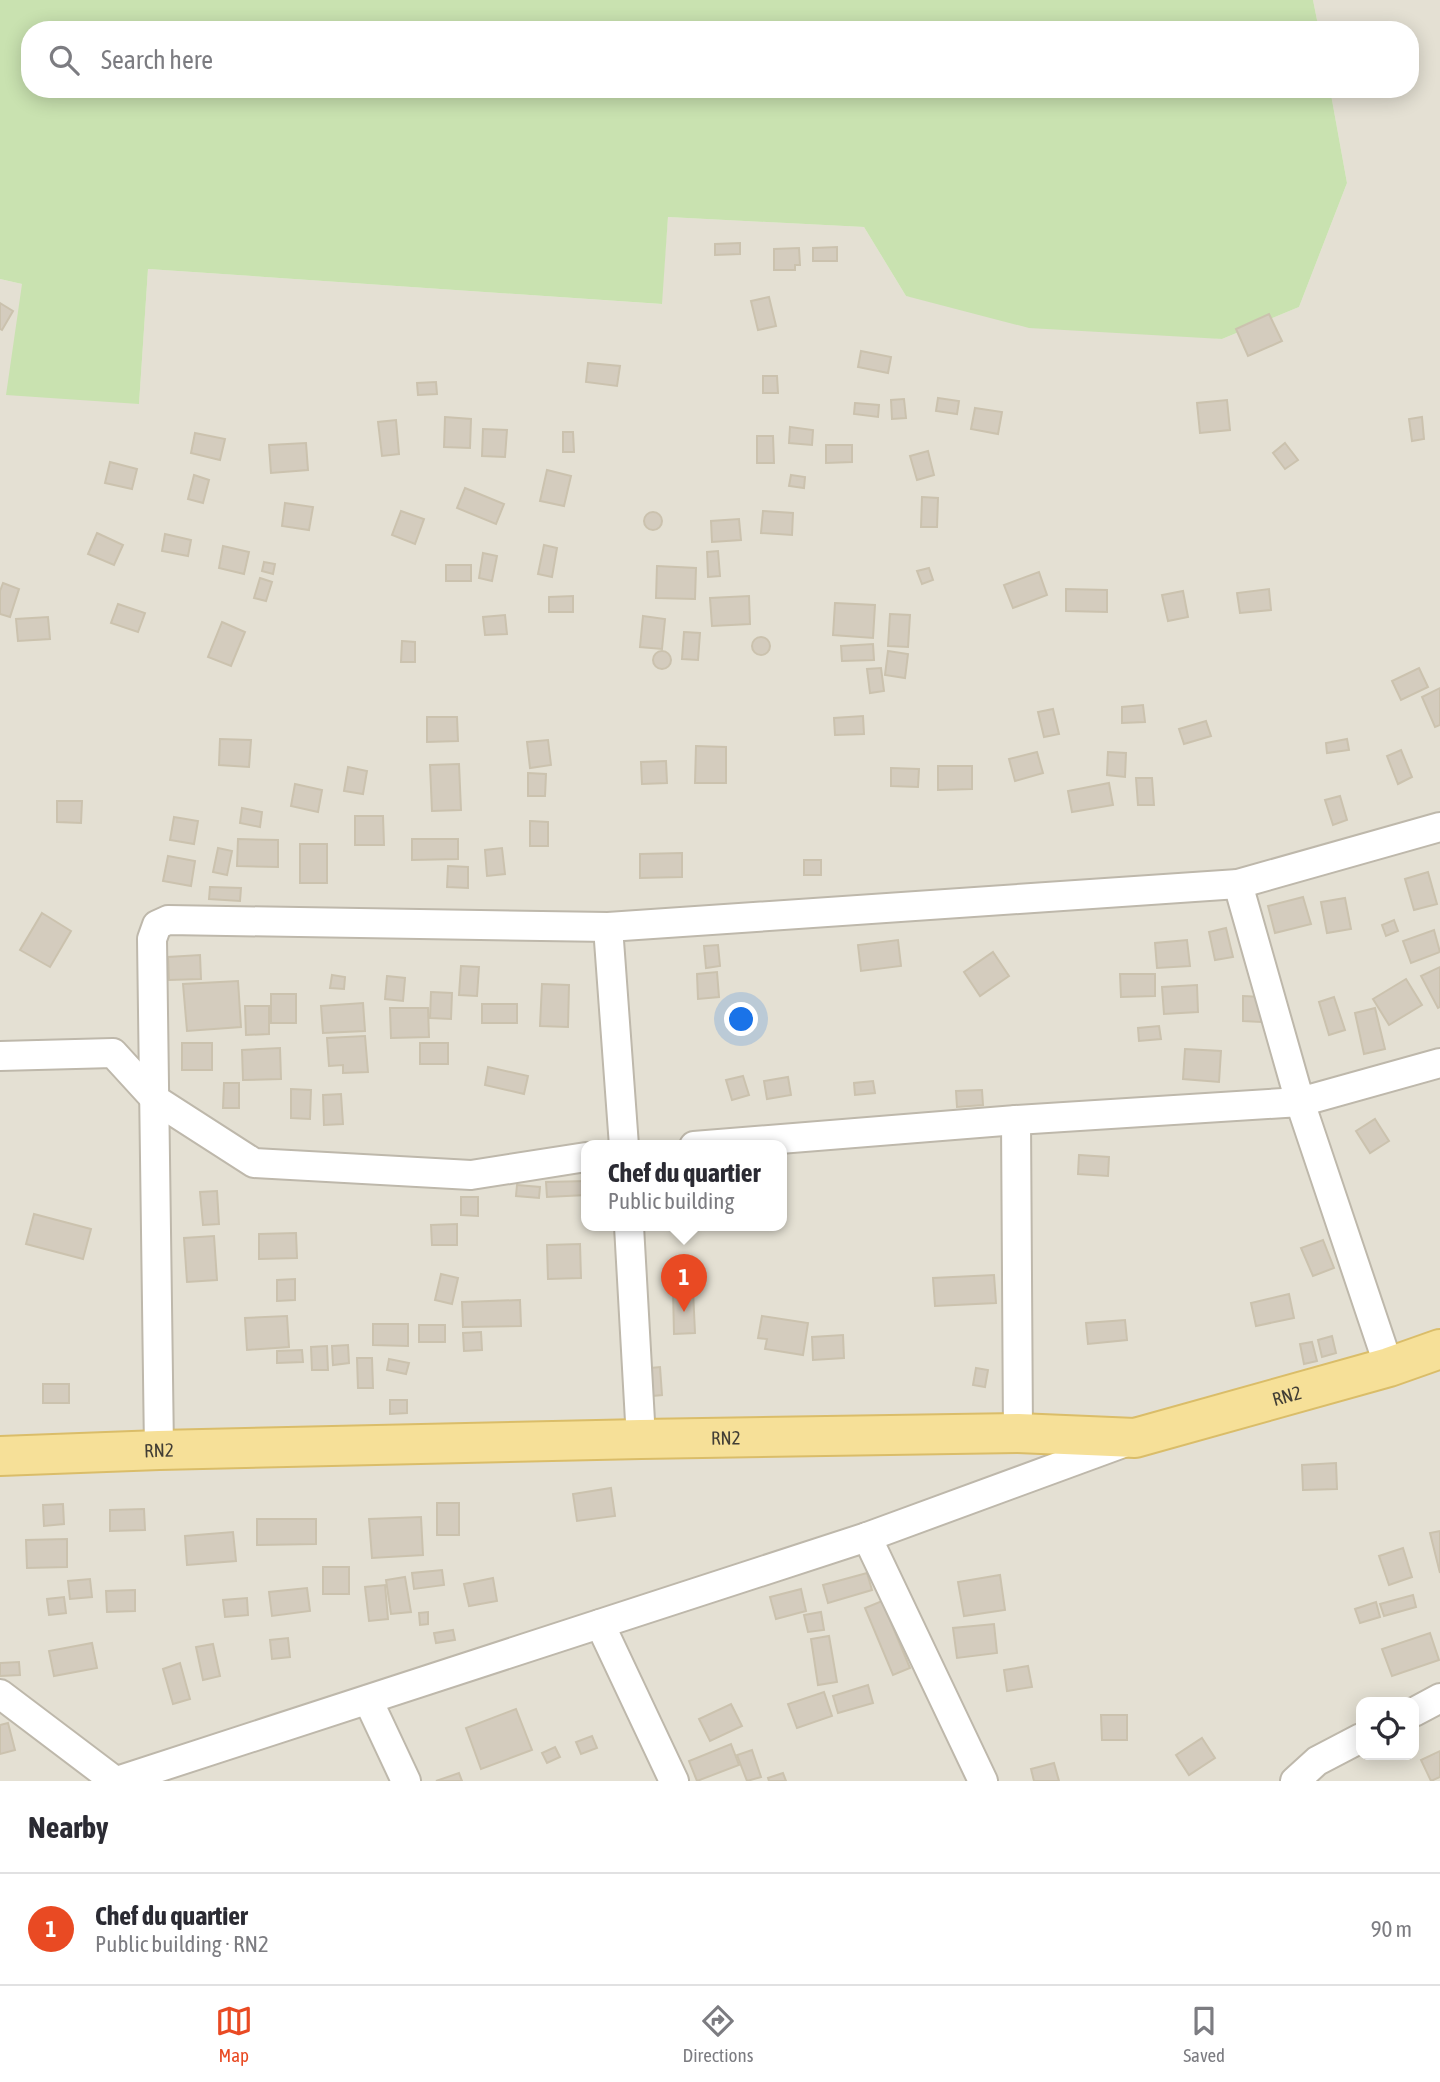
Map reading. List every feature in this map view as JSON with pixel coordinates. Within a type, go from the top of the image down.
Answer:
[{"type":"main road","name":"RN2","points":[[0,1456],[641,1439],[1018,1433],[1135,1438],[1389,1367],[1440,1349]]},
{"type":"street","points":[[159,1450],[152,939],[157,925],[168,920],[608,928],[1238,884],[1440,827]]},
{"type":"street","points":[[1238,884],[1300,1102],[1389,1367]]},
{"type":"street","points":[[608,928],[624,1140]]},
{"type":"street","points":[[0,1056],[113,1053],[156,1100],[254,1163],[471,1175],[581,1158]]},
{"type":"street","points":[[768,1140],[1016,1120],[1300,1102],[1440,1063]]},
{"type":"street","points":[[1016,1120],[1018,1433]]},
{"type":"street","points":[[629,1231],[641,1439]]},
{"type":"street","points":[[0,1694],[116,1781],[867,1537],[1135,1438]]},
{"type":"street","points":[[867,1537],[983,1781]]},
{"type":"street","points":[[600,1624],[674,1781]]},
{"type":"street","points":[[1419,1709],[1440,1698]]},
{"type":"street","points":[[368,1700],[407,1781]]},
{"type":"street","points":[[1295,1781],[1317,1761],[1356,1741]]},
{"type":"shaded area","points":[[1313,0],[1440,0],[1440,1781],[0,1781],[0,279],[22,284],[139,404],[148,269],[661,304],[668,217],[864,227],[906,296],[1222,339],[1299,307],[1347,183],[1332,98],[1419,98],[1419,21],[1317,21]]},
{"type":"green space","points":[[0,0],[1313,0],[1317,21],[21,21],[21,98],[1332,98],[1347,183],[1299,307],[1222,339],[1029,328],[906,296],[864,227],[668,217],[662,304],[148,269],[139,404],[6,395],[22,284],[0,279]]},
{"type":"building","points":[[740,243],[740,254],[715,255],[715,244]]},
{"type":"building","points":[[837,247],[837,261],[813,261],[813,248]]},
{"type":"building","points":[[799,248],[800,265],[795,265],[795,270],[774,270],[774,249]]},
{"type":"building","points":[[769,297],[776,326],[758,330],[751,301]]},
{"type":"building","points":[[0,303],[13,311],[2,330],[0,329]]},
{"type":"building","points":[[1269,314],[1282,341],[1248,356],[1236,329]]},
{"type":"building","points":[[861,351],[891,357],[888,373],[858,367]]},
{"type":"building","points":[[588,363],[620,366],[617,386],[586,382]]},
{"type":"building","points":[[763,376],[777,376],[778,393],[763,393]]},
{"type":"building","points":[[436,382],[437,394],[418,395],[417,383]]},
{"type":"building","points":[[938,398],[959,401],[957,414],[936,411]]},
{"type":"building","points":[[904,399],[906,418],[892,419],[891,400]]},
{"type":"building","points":[[1227,400],[1230,430],[1200,433],[1197,403]]},
{"type":"building","points":[[855,403],[879,405],[878,417],[854,414]]},
{"type":"building","points":[[975,408],[1002,412],[998,434],[971,429]]},
{"type":"building","points":[[445,417],[471,419],[470,448],[444,447]]},
{"type":"building","points":[[1422,417],[1424,439],[1412,441],[1409,419]]},
{"type":"building","points":[[396,420],[399,454],[382,456],[378,422]]},
{"type":"building","points":[[790,427],[813,430],[812,445],[789,443]]},
{"type":"building","points":[[483,429],[507,430],[505,457],[482,456]]},
{"type":"building","points":[[563,432],[573,432],[574,452],[563,452]]},
{"type":"building","points":[[195,433],[225,439],[220,460],[191,453]]},
{"type":"building","points":[[757,436],[773,436],[774,463],[757,463]]},
{"type":"building","points":[[306,443],[308,470],[271,473],[269,445]]},
{"type":"building","points":[[1285,443],[1298,460],[1285,469],[1273,453]]},
{"type":"building","points":[[826,445],[852,445],[852,462],[826,463]]},
{"type":"building","points":[[928,451],[934,475],[917,480],[910,456]]},
{"type":"building","points":[[110,462],[137,469],[132,489],[105,483]]},
{"type":"building","points":[[547,470],[571,476],[564,506],[540,501]]},
{"type":"building","points":[[194,475],[209,480],[203,503],[188,499]]},
{"type":"building","points":[[791,475],[805,477],[804,488],[789,486]]},
{"type":"building","points":[[465,488],[504,504],[496,524],[457,508]]},
{"type":"building","points":[[922,497],[938,498],[937,527],[921,527]]},
{"type":"building","points":[[285,503],[313,507],[309,530],[282,526]]},
{"type":"building","points":[[401,511],[424,519],[415,544],[392,535]]},
{"type":"building","points":[[763,511],[793,513],[792,535],[761,533]]},
{"type":"building","points":[[653,512],[659,515],[662,521],[659,527],[653,530],[647,527],[644,521],[647,515]]},
{"type":"building","points":[[739,519],[741,540],[712,542],[711,521]]},
{"type":"building","points":[[97,533],[123,545],[114,565],[88,554]]},
{"type":"building","points":[[165,534],[191,540],[188,556],[162,551]]},
{"type":"building","points":[[544,545],[557,548],[552,577],[538,574]]},
{"type":"building","points":[[223,546],[249,552],[244,574],[219,568]]},
{"type":"building","points":[[718,551],[720,576],[708,577],[707,552]]},
{"type":"building","points":[[483,553],[497,556],[492,581],[479,578]]},
{"type":"building","points":[[264,562],[275,564],[273,574],[262,571]]},
{"type":"building","points":[[446,565],[471,565],[471,581],[446,581]]},
{"type":"building","points":[[657,566],[696,568],[695,599],[656,598]]},
{"type":"building","points":[[929,568],[933,580],[922,584],[917,571]]},
{"type":"building","points":[[1039,572],[1047,595],[1013,608],[1004,585]]},
{"type":"building","points":[[260,578],[272,582],[266,601],[254,598]]},
{"type":"building","points":[[3,583],[19,589],[10,617],[0,614],[0,591]]},
{"type":"building","points":[[1066,589],[1107,590],[1107,612],[1066,611]]},
{"type":"building","points":[[1269,589],[1271,610],[1240,613],[1237,593]]},
{"type":"building","points":[[1183,591],[1188,617],[1168,621],[1162,595]]},
{"type":"building","points":[[573,596],[573,612],[549,612],[549,597]]},
{"type":"building","points":[[749,596],[750,624],[712,626],[710,598]]},
{"type":"building","points":[[835,603],[875,605],[873,638],[833,635]]},
{"type":"building","points":[[118,604],[145,613],[138,632],[111,623]]},
{"type":"building","points":[[890,614],[910,615],[908,647],[888,646]]},
{"type":"building","points":[[505,615],[507,634],[485,635],[483,617]]},
{"type":"building","points":[[643,616],[665,619],[662,649],[640,647]]},
{"type":"building","points":[[48,617],[50,639],[18,641],[16,619]]},
{"type":"building","points":[[222,622],[245,632],[231,666],[208,657]]},
{"type":"building","points":[[684,632],[700,633],[698,660],[682,659]]},
{"type":"building","points":[[757,637],[765,637],[770,646],[768,653],[757,655],[752,650],[752,642]]},
{"type":"building","points":[[402,641],[415,642],[415,662],[401,662]]},
{"type":"building","points":[[873,644],[874,660],[842,661],[841,646]]},
{"type":"building","points":[[662,651],[668,654],[671,660],[668,666],[662,669],[656,666],[653,660],[656,654]]},
{"type":"building","points":[[888,651],[908,654],[905,678],[885,675]]},
{"type":"building","points":[[881,668],[884,691],[870,693],[867,669]]},
{"type":"building","points":[[1419,668],[1428,687],[1401,700],[1392,681]]},
{"type":"building","points":[[1440,688],[1440,725],[1435,727],[1422,697]]},
{"type":"building","points":[[1143,705],[1145,722],[1122,723],[1122,707]]},
{"type":"building","points":[[1053,709],[1059,734],[1044,737],[1038,712]]},
{"type":"building","points":[[863,716],[864,734],[835,735],[834,718]]},
{"type":"building","points":[[427,717],[457,717],[458,741],[427,742]]},
{"type":"building","points":[[1206,721],[1211,736],[1184,744],[1179,729]]},
{"type":"building","points":[[220,739],[251,740],[249,767],[219,765]]},
{"type":"building","points":[[1347,739],[1349,750],[1327,753],[1326,743]]},
{"type":"building","points":[[548,740],[551,765],[530,768],[527,742]]},
{"type":"building","points":[[696,746],[726,747],[726,783],[695,783]]},
{"type":"building","points":[[1401,750],[1412,777],[1398,784],[1387,756]]},
{"type":"building","points":[[1037,752],[1043,773],[1015,781],[1009,759]]},
{"type":"building","points":[[1108,752],[1126,753],[1125,777],[1107,775]]},
{"type":"building","points":[[666,761],[667,783],[642,784],[641,762]]},
{"type":"building","points":[[459,764],[461,810],[432,811],[430,765]]},
{"type":"building","points":[[938,766],[972,766],[972,789],[938,790]]},
{"type":"building","points":[[348,767],[367,771],[363,794],[344,791]]},
{"type":"building","points":[[891,768],[919,769],[918,787],[891,786]]},
{"type":"building","points":[[528,773],[546,774],[545,796],[528,796]]},
{"type":"building","points":[[1136,778],[1152,778],[1154,805],[1138,805]]},
{"type":"building","points":[[1109,783],[1113,805],[1072,812],[1068,791]]},
{"type":"building","points":[[295,784],[322,790],[318,812],[291,806]]},
{"type":"building","points":[[1340,796],[1347,820],[1333,825],[1325,800]]},
{"type":"building","points":[[57,801],[82,801],[81,823],[57,822]]},
{"type":"building","points":[[242,808],[262,812],[260,827],[240,823]]},
{"type":"building","points":[[355,816],[383,816],[384,845],[355,845]]},
{"type":"building","points":[[174,817],[198,821],[194,844],[170,840]]},
{"type":"building","points":[[530,821],[548,822],[548,846],[530,846]]},
{"type":"building","points":[[238,839],[278,840],[278,867],[237,866]]},
{"type":"building","points":[[412,839],[458,839],[458,859],[412,860]]},
{"type":"building","points":[[300,844],[327,844],[327,883],[300,883]]},
{"type":"building","points":[[218,848],[232,851],[227,875],[213,872]]},
{"type":"building","points":[[502,848],[505,874],[487,876],[485,850]]},
{"type":"building","points":[[682,853],[682,877],[640,878],[640,854]]},
{"type":"building","points":[[168,856],[195,861],[191,886],[163,881]]},
{"type":"building","points":[[804,860],[821,860],[821,875],[804,875]]},
{"type":"building","points":[[448,866],[468,867],[468,888],[447,887]]},
{"type":"building","points":[[1428,872],[1437,904],[1414,910],[1405,879]]},
{"type":"building","points":[[210,887],[241,888],[240,901],[209,899]]},
{"type":"building","points":[[1303,897],[1311,924],[1275,933],[1268,906]]},
{"type":"building","points":[[1345,898],[1351,929],[1327,933],[1321,902]]},
{"type":"building","points":[[42,913],[71,931],[50,967],[20,950]]},
{"type":"building","points":[[1394,920],[1398,931],[1386,936],[1382,925]]},
{"type":"building","points":[[1226,928],[1233,957],[1215,960],[1209,932]]},
{"type":"building","points":[[1434,930],[1440,952],[1411,963],[1403,941]]},
{"type":"building","points":[[898,940],[901,966],[861,971],[858,945]]},
{"type":"building","points":[[1187,940],[1190,966],[1157,968],[1155,943]]},
{"type":"building","points":[[718,945],[720,966],[706,968],[704,946]]},
{"type":"building","points":[[993,952],[1009,976],[980,996],[964,972]]},
{"type":"building","points":[[200,955],[201,979],[169,980],[168,957]]},
{"type":"building","points":[[461,966],[479,967],[477,996],[459,995]]},
{"type":"building","points":[[1440,967],[1440,1007],[1438,1008],[1421,976]]},
{"type":"building","points":[[717,972],[719,997],[698,999],[697,974]]},
{"type":"building","points":[[1120,974],[1155,974],[1155,996],[1121,997]]},
{"type":"building","points":[[332,975],[345,977],[344,989],[330,988]]},
{"type":"building","points":[[387,976],[405,978],[403,1001],[385,999]]},
{"type":"building","points":[[1406,979],[1422,1005],[1389,1025],[1373,999]]},
{"type":"building","points":[[238,981],[241,1027],[187,1031],[183,984]]},
{"type":"building","points":[[542,984],[569,985],[568,1027],[540,1026]]},
{"type":"building","points":[[1197,985],[1198,1012],[1164,1014],[1162,987]]},
{"type":"building","points":[[431,992],[452,993],[451,1019],[430,1018]]},
{"type":"building","points":[[271,994],[296,994],[296,1023],[271,1023]]},
{"type":"building","points":[[1243,996],[1262,997],[1261,1022],[1243,1021]]},
{"type":"building","points":[[1334,997],[1345,1030],[1329,1035],[1319,1002]]},
{"type":"building","points":[[363,1003],[365,1031],[323,1033],[321,1006]]},
{"type":"building","points":[[482,1004],[517,1004],[517,1023],[482,1023]]},
{"type":"building","points":[[245,1006],[269,1006],[269,1034],[246,1035]]},
{"type":"building","points":[[390,1008],[428,1008],[429,1037],[391,1038]]},
{"type":"building","points":[[1375,1008],[1385,1049],[1364,1054],[1355,1013]]},
{"type":"building","points":[[1159,1026],[1161,1039],[1139,1041],[1138,1028]]},
{"type":"building","points":[[365,1036],[368,1072],[343,1073],[343,1065],[329,1066],[327,1038]]},
{"type":"building","points":[[182,1043],[212,1043],[212,1070],[182,1070]]},
{"type":"building","points":[[420,1043],[448,1043],[448,1064],[420,1064]]},
{"type":"building","points":[[280,1048],[281,1079],[243,1080],[242,1050]]},
{"type":"building","points":[[1185,1049],[1221,1051],[1219,1082],[1183,1079]]},
{"type":"building","points":[[488,1067],[528,1076],[524,1094],[485,1085]]},
{"type":"building","points":[[743,1076],[749,1095],[732,1100],[726,1080]]},
{"type":"building","points":[[788,1077],[791,1095],[767,1099],[764,1081]]},
{"type":"building","points":[[873,1081],[875,1093],[855,1095],[854,1083]]},
{"type":"building","points":[[224,1083],[239,1083],[239,1108],[223,1108]]},
{"type":"building","points":[[291,1089],[311,1090],[310,1119],[291,1118]]},
{"type":"building","points":[[982,1090],[983,1105],[957,1107],[956,1091]]},
{"type":"building","points":[[341,1094],[343,1124],[324,1125],[323,1095]]},
{"type":"building","points":[[1375,1119],[1389,1141],[1370,1153],[1356,1131]]},
{"type":"building","points":[[1079,1155],[1109,1157],[1108,1176],[1078,1174]]},
{"type":"building","points":[[581,1181],[581,1195],[547,1197],[546,1182]]},
{"type":"building","points":[[517,1185],[540,1187],[539,1198],[516,1196]]},
{"type":"building","points":[[217,1191],[219,1224],[203,1225],[200,1192]]},
{"type":"building","points":[[461,1197],[478,1197],[478,1216],[461,1215]]},
{"type":"building","points":[[34,1214],[91,1229],[83,1259],[26,1244]]},
{"type":"building","points":[[457,1224],[457,1245],[432,1245],[431,1225]]},
{"type":"building","points":[[296,1233],[297,1258],[259,1259],[259,1234]]},
{"type":"building","points":[[214,1236],[217,1280],[187,1282],[184,1238]]},
{"type":"building","points":[[1323,1240],[1334,1268],[1313,1276],[1301,1248]]},
{"type":"building","points":[[580,1244],[581,1278],[548,1279],[547,1245]]},
{"type":"building","points":[[441,1274],[458,1278],[452,1304],[435,1300]]},
{"type":"building","points":[[994,1275],[996,1303],[935,1306],[933,1278]]},
{"type":"building","points":[[295,1279],[295,1300],[277,1301],[277,1280]]},
{"type":"building","points":[[673,1290],[693,1290],[695,1333],[674,1334]]},
{"type":"building","points":[[1289,1294],[1294,1318],[1256,1326],[1251,1303]]},
{"type":"building","points":[[520,1300],[521,1326],[463,1327],[462,1302]]},
{"type":"building","points":[[287,1316],[289,1347],[247,1350],[245,1318]]},
{"type":"building","points":[[762,1316],[808,1323],[803,1355],[765,1349],[767,1339],[758,1338]]},
{"type":"building","points":[[1125,1320],[1127,1340],[1088,1344],[1086,1323]]},
{"type":"building","points":[[373,1324],[408,1324],[408,1346],[373,1345]]},
{"type":"building","points":[[419,1325],[445,1325],[445,1342],[419,1342]]},
{"type":"building","points":[[481,1332],[482,1350],[464,1351],[463,1333]]},
{"type":"building","points":[[843,1335],[844,1358],[813,1360],[812,1337]]},
{"type":"building","points":[[1332,1336],[1336,1353],[1322,1357],[1318,1340]]},
{"type":"building","points":[[1312,1342],[1317,1361],[1304,1364],[1300,1344]]},
{"type":"building","points":[[348,1345],[349,1363],[333,1365],[332,1346]]},
{"type":"building","points":[[327,1346],[328,1370],[312,1370],[311,1347]]},
{"type":"building","points":[[302,1350],[303,1362],[277,1363],[277,1351]]},
{"type":"building","points":[[357,1358],[372,1358],[373,1388],[358,1388]]},
{"type":"building","points":[[389,1359],[409,1363],[406,1374],[387,1370]]},
{"type":"building","points":[[660,1367],[662,1395],[643,1397],[640,1369]]},
{"type":"building","points":[[976,1368],[988,1370],[985,1387],[973,1385]]},
{"type":"building","points":[[43,1384],[69,1384],[69,1403],[43,1403]]},
{"type":"building","points":[[390,1400],[407,1400],[407,1413],[390,1414]]},
{"type":"building","points":[[1336,1463],[1337,1489],[1303,1490],[1302,1465]]},
{"type":"building","points":[[611,1488],[615,1516],[577,1521],[573,1494]]},
{"type":"building","points":[[437,1503],[459,1503],[459,1535],[437,1535]]},
{"type":"building","points":[[63,1504],[64,1524],[44,1526],[43,1505]]},
{"type":"building","points":[[144,1509],[145,1530],[110,1531],[110,1510]]},
{"type":"building","points":[[421,1517],[423,1555],[372,1558],[369,1519]]},
{"type":"building","points":[[257,1519],[316,1519],[316,1544],[257,1545]]},
{"type":"building","points":[[1440,1531],[1440,1573],[1430,1533]]},
{"type":"building","points":[[233,1532],[236,1561],[187,1565],[185,1536]]},
{"type":"building","points":[[67,1539],[67,1567],[27,1568],[26,1540]]},
{"type":"building","points":[[1403,1548],[1412,1577],[1389,1585],[1379,1556]]},
{"type":"building","points":[[323,1567],[349,1567],[349,1594],[323,1594]]},
{"type":"building","points":[[442,1570],[444,1585],[414,1589],[412,1573]]},
{"type":"building","points":[[867,1573],[872,1590],[828,1603],[823,1585]]},
{"type":"building","points":[[1000,1575],[1005,1610],[964,1616],[958,1582]]},
{"type":"building","points":[[405,1577],[411,1612],[391,1614],[386,1580]]},
{"type":"building","points":[[493,1578],[497,1601],[469,1606],[464,1584]]},
{"type":"building","points":[[90,1579],[92,1597],[70,1599],[68,1581]]},
{"type":"building","points":[[385,1585],[388,1619],[369,1621],[365,1587]]},
{"type":"building","points":[[307,1588],[310,1611],[272,1616],[269,1592]]},
{"type":"building","points":[[801,1589],[806,1611],[776,1619],[770,1597]]},
{"type":"building","points":[[135,1590],[135,1611],[107,1612],[106,1591]]},
{"type":"building","points":[[1413,1595],[1416,1607],[1384,1616],[1380,1604]]},
{"type":"building","points":[[64,1597],[66,1613],[49,1615],[47,1599]]},
{"type":"building","points":[[247,1598],[248,1615],[225,1617],[223,1600]]},
{"type":"building","points":[[882,1601],[910,1668],[893,1675],[865,1608]]},
{"type":"building","points":[[1376,1602],[1380,1617],[1360,1623],[1355,1609]]},
{"type":"building","points":[[428,1612],[428,1624],[420,1625],[419,1613]]},
{"type":"building","points":[[821,1612],[824,1630],[808,1632],[804,1615]]},
{"type":"building","points":[[994,1624],[997,1653],[957,1658],[953,1628]]},
{"type":"building","points":[[453,1630],[455,1640],[436,1643],[434,1633]]},
{"type":"building","points":[[1430,1633],[1439,1660],[1392,1676],[1382,1649]]},
{"type":"building","points":[[829,1636],[837,1682],[818,1685],[811,1639]]},
{"type":"building","points":[[288,1638],[290,1657],[272,1659],[270,1640]]},
{"type":"building","points":[[92,1643],[97,1668],[54,1676],[49,1651]]},
{"type":"building","points":[[213,1644],[220,1676],[203,1680],[196,1647]]},
{"type":"building","points":[[19,1662],[20,1675],[0,1676],[0,1663]]},
{"type":"building","points":[[180,1663],[190,1699],[173,1704],[163,1669]]},
{"type":"building","points":[[1028,1666],[1032,1687],[1007,1691],[1004,1670]]},
{"type":"building","points":[[868,1685],[873,1703],[838,1713],[833,1696]]},
{"type":"building","points":[[824,1692],[832,1716],[797,1728],[788,1704]]},
{"type":"building","points":[[731,1704],[742,1726],[710,1741],[699,1719]]},
{"type":"building","points":[[516,1709],[532,1750],[481,1769],[466,1728]]},
{"type":"building","points":[[1101,1715],[1127,1715],[1127,1740],[1102,1740]]},
{"type":"building","points":[[8,1723],[15,1750],[0,1754],[0,1725]]},
{"type":"building","points":[[592,1736],[597,1748],[581,1754],[576,1742]]},
{"type":"building","points":[[1202,1738],[1215,1758],[1189,1775],[1176,1755]]},
{"type":"building","points":[[731,1744],[739,1765],[697,1781],[689,1761]]},
{"type":"building","points":[[555,1747],[560,1757],[547,1763],[542,1753]]},
{"type":"building","points":[[752,1750],[761,1777],[747,1781],[737,1755]]},
{"type":"building","points":[[1440,1751],[1440,1777],[1431,1781],[1421,1760]]},
{"type":"building","points":[[1054,1763],[1059,1781],[1034,1781],[1031,1769]]},
{"type":"building","points":[[459,1773],[462,1781],[436,1781]]},
{"type":"building","points":[[783,1773],[786,1781],[769,1781],[768,1778]]},
{"type":"place","name":"Chef du quartier","points":[[684,1312]]}]
